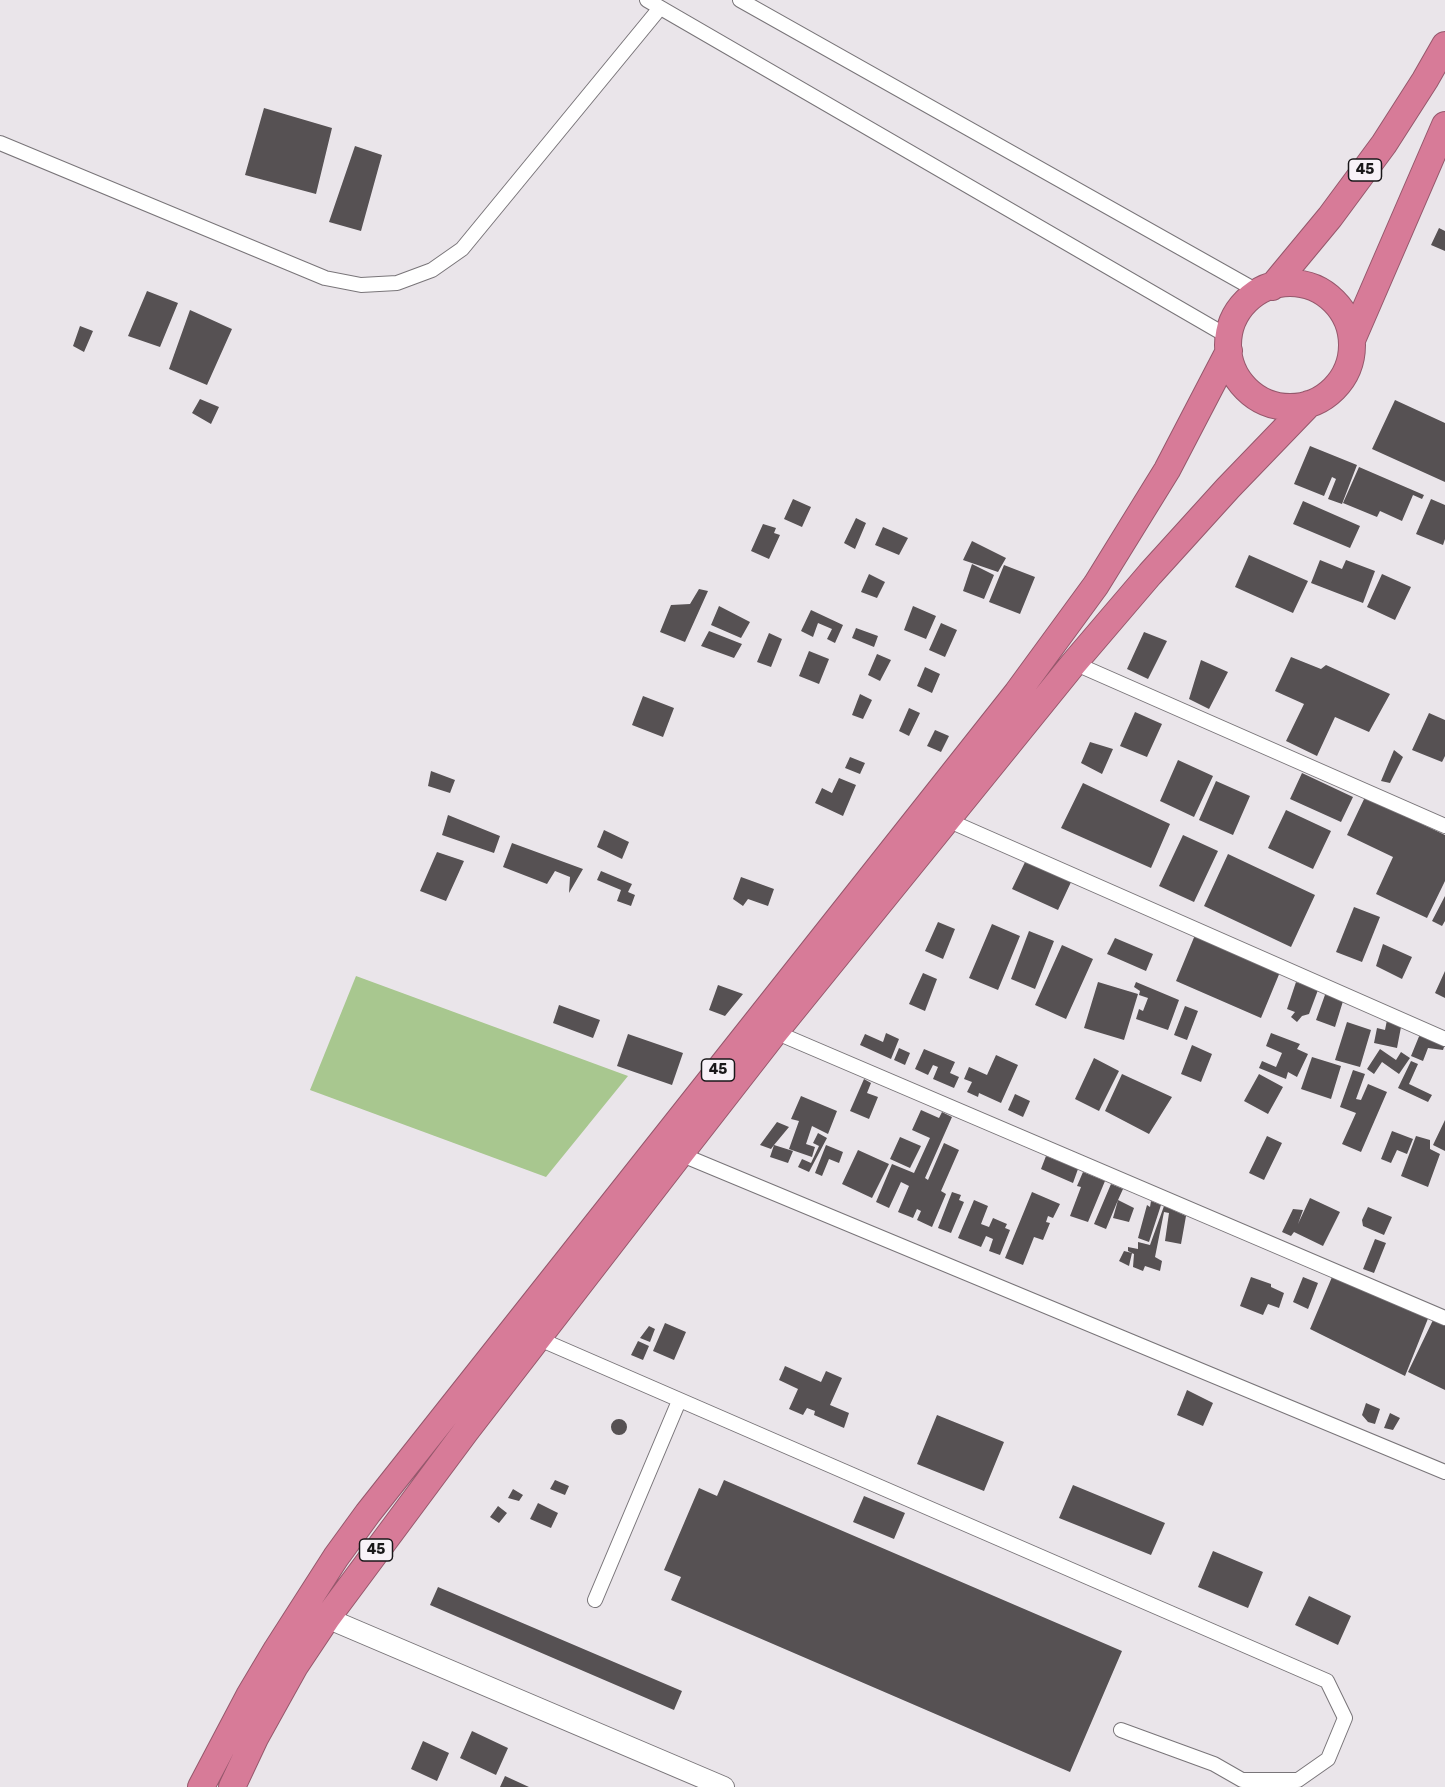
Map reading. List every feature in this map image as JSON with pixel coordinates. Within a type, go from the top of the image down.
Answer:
[{"type":"highway","name":"45","points":[[1265,289],[1330,217],[1384,144],[1445,45]]},
{"type":"highway","points":[[1352,340],[1445,125]]},
{"type":"highway","points":[[1285,284],[1299,284],[1324,294],[1335,303],[1344,314],[1352,340],[1352,354],[1342,380],[1333,390],[1309,405],[1282,407],[1256,397],[1245,388],[1231,364],[1229,344],[1233,324],[1239,311],[1248,300],[1265,289],[1285,284]]},
{"type":"highway","name":"45","points":[[201,1787],[249,1696],[303,1607],[368,1513],[1050,648],[1096,585],[1144,509],[1199,411],[1229,344]]},
{"type":"highway","name":"45","points":[[234,1783],[255,1738],[295,1665],[327,1618],[395,1524],[537,1338],[775,1032],[945,819],[1074,663],[1212,505],[1309,405]]},
{"type":"street","points":[[647,0],[1229,344]]},
{"type":"street","points":[[740,0],[1265,289]]},
{"type":"street","points":[[0,143],[326,278],[361,285],[398,283],[432,270],[462,249],[660,8]]},
{"type":"street","points":[[1074,663],[1445,826]]},
{"type":"street","points":[[945,819],[1445,1039]]},
{"type":"street","points":[[775,1032],[1445,1318]]},
{"type":"street","points":[[680,1154],[1445,1472]]},
{"type":"street","points":[[537,1338],[1327,1681],[1345,1718],[1328,1759],[1298,1780],[1242,1780],[1214,1764],[1121,1730]]},
{"type":"street","points":[[595,1600],[679,1401]]},
{"type":"street","points":[[303,1607],[715,1785]]},
{"type":"green space","points":[[356,976],[628,1076],[546,1177],[310,1090]]},
{"type":"building","points":[[264,108],[332,128],[316,194],[245,175]]},
{"type":"building","points":[[355,146],[382,155],[361,231],[329,222]]},
{"type":"building","points":[[1439,228],[1445,231],[1445,251],[1431,245]]},
{"type":"building","points":[[147,291],[178,303],[160,347],[128,336]]},
{"type":"building","points":[[190,310],[232,329],[207,385],[169,369]]},
{"type":"building","points":[[80,326],[93,331],[84,352],[73,346]]},
{"type":"building","points":[[200,399],[219,407],[211,424],[192,413]]},
{"type":"building","points":[[1395,400],[1445,423],[1445,482],[1372,449]]},
{"type":"building","points":[[1310,446],[1357,465],[1342,504],[1328,499],[1336,479],[1332,477],[1324,496],[1294,484]]},
{"type":"building","points":[[1359,467],[1424,495],[1422,499],[1413,495],[1402,521],[1380,511],[1377,517],[1343,503]]},
{"type":"building","points":[[793,499],[811,507],[802,527],[784,519]]},
{"type":"building","points":[[1431,499],[1445,505],[1443,545],[1416,534]]},
{"type":"building","points":[[1303,501],[1360,526],[1350,548],[1293,524]]},
{"type":"building","points":[[856,518],[866,523],[855,549],[844,543]]},
{"type":"building","points":[[763,524],[776,528],[774,533],[780,535],[769,559],[751,551]]},
{"type":"building","points":[[883,527],[908,538],[899,555],[875,545]]},
{"type":"building","points":[[972,541],[1006,558],[998,572],[963,560]]},
{"type":"building","points":[[1249,555],[1308,581],[1293,613],[1235,587]]},
{"type":"building","points":[[1320,560],[1342,569],[1346,560],[1375,571],[1363,603],[1311,583]]},
{"type":"building","points":[[972,564],[994,575],[984,599],[963,591]]},
{"type":"building","points":[[1004,565],[1035,577],[1020,614],[989,602]]},
{"type":"building","points":[[869,574],[885,582],[877,598],[861,592]]},
{"type":"building","points":[[1382,574],[1411,587],[1395,620],[1367,607]]},
{"type":"building","points":[[699,589],[708,591],[685,642],[660,632],[671,605],[690,604]]},
{"type":"building","points":[[719,606],[750,622],[741,638],[711,625]]},
{"type":"building","points":[[913,606],[936,616],[926,639],[904,630]]},
{"type":"building","points":[[811,610],[843,625],[835,643],[827,639],[832,629],[818,623],[813,637],[801,631]]},
{"type":"building","points":[[941,623],[957,630],[945,657],[929,650]]},
{"type":"building","points":[[856,628],[878,636],[874,647],[852,638]]},
{"type":"building","points":[[709,631],[742,644],[734,658],[701,646]]},
{"type":"building","points":[[1144,632],[1167,641],[1148,679],[1127,669]]},
{"type":"building","points":[[769,633],[782,639],[771,667],[757,662]]},
{"type":"building","points":[[809,651],[829,659],[819,684],[799,676]]},
{"type":"building","points":[[877,654],[891,660],[880,681],[868,675]]},
{"type":"building","points":[[1291,657],[1321,669],[1326,665],[1390,694],[1369,732],[1335,717],[1317,756],[1286,741],[1304,704],[1275,691]]},
{"type":"building","points":[[1201,660],[1228,672],[1209,709],[1189,699]]},
{"type":"building","points":[[925,667],[940,674],[932,693],[917,686]]},
{"type":"building","points":[[860,694],[872,700],[863,719],[852,715]]},
{"type":"building","points":[[643,696],[674,708],[663,737],[632,725]]},
{"type":"building","points":[[909,708],[920,713],[909,736],[899,731]]},
{"type":"building","points":[[1135,712],[1162,724],[1147,757],[1120,746]]},
{"type":"building","points":[[1429,713],[1445,720],[1445,756],[1442,762],[1412,750]]},
{"type":"building","points":[[935,730],[949,736],[941,752],[927,746]]},
{"type":"building","points":[[1090,742],[1113,749],[1102,774],[1081,763]]},
{"type":"building","points":[[1394,750],[1403,757],[1390,783],[1381,781]]},
{"type":"building","points":[[850,757],[865,763],[860,774],[845,768]]},
{"type":"building","points":[[1178,760],[1213,776],[1194,817],[1160,801]]},
{"type":"building","points":[[431,771],[455,780],[450,793],[428,786]]},
{"type":"building","points":[[1302,773],[1353,797],[1341,822],[1290,799]]},
{"type":"building","points":[[839,778],[856,785],[843,816],[815,803],[822,788],[832,793]]},
{"type":"building","points":[[1216,781],[1250,796],[1233,835],[1199,820]]},
{"type":"building","points":[[1083,783],[1170,824],[1151,868],[1061,828]]},
{"type":"building","points":[[1365,797],[1445,835],[1445,881],[1427,918],[1376,894],[1393,857],[1347,835]]},
{"type":"building","points":[[1286,810],[1331,831],[1313,869],[1268,848]]},
{"type":"building","points":[[448,815],[500,836],[494,853],[442,835]]},
{"type":"building","points":[[604,830],[629,842],[622,859],[597,847]]},
{"type":"building","points":[[1183,835],[1218,851],[1194,902],[1159,886]]},
{"type":"building","points":[[512,843],[583,869],[569,893],[570,877],[555,871],[547,884],[503,867]]},
{"type":"building","points":[[437,852],[464,861],[446,901],[420,891]]},
{"type":"building","points":[[1228,854],[1315,895],[1291,947],[1204,906]]},
{"type":"building","points":[[1027,858],[1072,880],[1058,910],[1012,889]]},
{"type":"building","points":[[601,871],[632,884],[628,892],[635,895],[631,906],[617,901],[621,890],[597,880]]},
{"type":"building","points":[[741,877],[774,889],[768,906],[748,899],[743,906],[733,899]]},
{"type":"building","points":[[1445,896],[1445,921],[1442,926],[1432,921]]},
{"type":"building","points":[[1354,907],[1380,917],[1362,962],[1336,952]]},
{"type":"building","points":[[938,922],[955,929],[943,959],[925,951]]},
{"type":"building","points":[[992,924],[1020,936],[998,990],[969,978]]},
{"type":"building","points":[[1029,931],[1054,941],[1035,989],[1011,979]]},
{"type":"building","points":[[1195,935],[1280,972],[1261,1018],[1176,981]]},
{"type":"building","points":[[1115,938],[1153,954],[1146,971],[1107,954]]},
{"type":"building","points":[[1383,944],[1412,957],[1402,979],[1376,966]]},
{"type":"building","points":[[1062,945],[1093,959],[1066,1019],[1035,1005]]},
{"type":"building","points":[[1445,971],[1445,998],[1435,993]]},
{"type":"building","points":[[923,973],[937,979],[925,1011],[909,1004]]},
{"type":"building","points":[[1098,982],[1138,994],[1124,1040],[1084,1028]]},
{"type":"building","points":[[1136,982],[1179,1000],[1168,1030],[1136,1019],[1139,1009],[1143,1011],[1148,998],[1139,995],[1140,991],[1134,987]]},
{"type":"building","points":[[1296,982],[1318,990],[1309,1014],[1302,1016],[1297,1022],[1291,1017],[1295,1012],[1287,1009]]},
{"type":"building","points":[[718,985],[743,994],[725,1016],[709,1010]]},
{"type":"building","points":[[1326,992],[1344,998],[1335,1027],[1316,1020]]},
{"type":"building","points":[[559,1005],[600,1020],[593,1038],[553,1023]]},
{"type":"building","points":[[1185,1006],[1198,1011],[1187,1040],[1174,1035]]},
{"type":"building","points":[[1387,1020],[1401,1027],[1397,1048],[1374,1043],[1377,1028],[1385,1030]]},
{"type":"building","points":[[1347,1022],[1371,1030],[1360,1067],[1335,1060]]},
{"type":"building","points":[[886,1033],[899,1039],[891,1059],[860,1045],[865,1034],[883,1042]]},
{"type":"building","points":[[1271,1033],[1300,1044],[1297,1049],[1308,1054],[1297,1077],[1288,1072],[1286,1079],[1259,1068],[1262,1061],[1276,1067],[1282,1053],[1266,1046]]},
{"type":"building","points":[[628,1034],[683,1053],[672,1085],[617,1066]]},
{"type":"building","points":[[1420,1034],[1445,1044],[1443,1050],[1428,1048],[1423,1061],[1411,1056]]},
{"type":"building","points":[[1192,1045],[1212,1054],[1201,1082],[1181,1074]]},
{"type":"building","points":[[899,1048],[910,1053],[905,1065],[894,1060]]},
{"type":"building","points":[[924,1049],[955,1062],[950,1073],[959,1077],[954,1088],[933,1079],[938,1067],[933,1065],[928,1075],[915,1069]]},
{"type":"building","points":[[1380,1049],[1396,1060],[1401,1052],[1410,1058],[1399,1074],[1382,1062],[1374,1074],[1367,1069]]},
{"type":"building","points":[[996,1055],[1018,1065],[1001,1103],[979,1093],[978,1097],[967,1092],[972,1082],[964,1079],[969,1067],[987,1075]]},
{"type":"building","points":[[1312,1057],[1341,1066],[1331,1099],[1301,1089]]},
{"type":"building","points":[[1094,1058],[1119,1071],[1099,1111],[1075,1099]]},
{"type":"building","points":[[1411,1061],[1418,1064],[1409,1084],[1432,1095],[1428,1102],[1398,1088]]},
{"type":"building","points":[[1353,1070],[1365,1074],[1356,1099],[1361,1100],[1368,1084],[1387,1092],[1361,1152],[1342,1144],[1356,1113],[1340,1107]]},
{"type":"building","points":[[1122,1074],[1172,1097],[1149,1134],[1105,1111]]},
{"type":"building","points":[[1259,1074],[1283,1087],[1268,1114],[1244,1101]]},
{"type":"building","points":[[864,1079],[871,1083],[867,1093],[878,1097],[869,1119],[850,1111]]},
{"type":"building","points":[[1015,1094],[1030,1101],[1023,1117],[1008,1110]]},
{"type":"building","points":[[801,1096],[837,1111],[828,1134],[812,1126],[806,1144],[815,1147],[812,1157],[789,1149],[799,1121],[791,1119]]},
{"type":"building","points":[[921,1110],[939,1118],[942,1112],[952,1117],[925,1178],[928,1180],[944,1143],[959,1150],[941,1191],[946,1194],[932,1227],[917,1220],[921,1211],[917,1209],[913,1218],[898,1212],[909,1186],[901,1182],[889,1208],[876,1202],[892,1164],[914,1173],[930,1138],[912,1130]]},
{"type":"building","points":[[1445,1120],[1445,1151],[1433,1145]]},
{"type":"building","points":[[777,1122],[789,1127],[771,1149],[760,1145]]},
{"type":"building","points":[[1392,1131],[1413,1139],[1407,1154],[1397,1150],[1391,1163],[1381,1159]]},
{"type":"building","points":[[818,1133],[827,1138],[809,1172],[798,1167],[802,1159],[811,1163],[819,1146],[813,1143]]},
{"type":"building","points":[[1267,1136],[1282,1143],[1264,1180],[1249,1173]]},
{"type":"building","points":[[1416,1136],[1430,1140],[1430,1149],[1440,1154],[1428,1187],[1401,1176]]},
{"type":"building","points":[[900,1137],[921,1146],[910,1168],[890,1159]]},
{"type":"building","points":[[774,1145],[793,1151],[788,1163],[770,1157]]},
{"type":"building","points":[[826,1145],[843,1152],[839,1163],[829,1159],[822,1176],[815,1173]]},
{"type":"building","points":[[858,1150],[889,1164],[872,1198],[842,1184]]},
{"type":"building","points":[[1046,1156],[1078,1169],[1073,1183],[1041,1169]]},
{"type":"building","points":[[1083,1172],[1105,1181],[1088,1222],[1070,1216],[1081,1187],[1077,1186]]},
{"type":"building","points":[[1111,1184],[1123,1189],[1106,1229],[1094,1224]]},
{"type":"building","points":[[952,1192],[961,1195],[959,1200],[964,1202],[951,1233],[938,1228]]},
{"type":"building","points":[[1032,1192],[1060,1204],[1053,1218],[1048,1216],[1046,1222],[1050,1223],[1043,1240],[1034,1237],[1023,1265],[1005,1258]]},
{"type":"building","points":[[1310,1198],[1340,1212],[1323,1246],[1294,1232],[1291,1236],[1282,1232],[1293,1209],[1303,1210],[1298,1224]]},
{"type":"building","points":[[974,1200],[988,1206],[981,1224],[989,1227],[993,1218],[1007,1224],[1005,1228],[1010,1230],[1000,1255],[989,1251],[993,1239],[986,1236],[981,1247],[958,1238]]},
{"type":"building","points":[[1118,1200],[1134,1208],[1129,1222],[1113,1218]]},
{"type":"building","points":[[1151,1201],[1161,1205],[1149,1242],[1138,1238],[1147,1205],[1150,1207]]},
{"type":"building","points":[[1164,1206],[1186,1216],[1181,1244],[1165,1241],[1169,1213],[1164,1212],[1155,1257],[1162,1261],[1160,1271],[1145,1266],[1143,1271],[1133,1267],[1134,1254],[1128,1251],[1128,1247],[1138,1249],[1138,1242],[1150,1245]]},
{"type":"building","points":[[1368,1207],[1392,1217],[1384,1235],[1363,1226],[1362,1220]]},
{"type":"building","points":[[1375,1239],[1386,1243],[1374,1273],[1363,1269]]},
{"type":"building","points":[[1124,1251],[1132,1253],[1129,1266],[1119,1261]]},
{"type":"building","points":[[1251,1277],[1271,1284],[1271,1287],[1284,1293],[1279,1308],[1268,1304],[1263,1315],[1240,1306]]},
{"type":"building","points":[[1303,1277],[1318,1283],[1308,1309],[1293,1302]]},
{"type":"building","points":[[1332,1277],[1429,1316],[1405,1376],[1310,1329]]},
{"type":"building","points":[[1433,1320],[1445,1326],[1445,1390],[1408,1372]]},
{"type":"building","points":[[665,1323],[686,1332],[674,1360],[653,1351]]},
{"type":"building","points":[[649,1326],[655,1329],[650,1342],[640,1338]]},
{"type":"building","points":[[638,1341],[649,1346],[643,1360],[631,1355]]},
{"type":"building","points":[[785,1366],[821,1382],[826,1371],[842,1378],[830,1405],[849,1413],[844,1428],[814,1415],[815,1411],[807,1408],[803,1415],[789,1409],[798,1389],[779,1380]]},
{"type":"building","points":[[1187,1390],[1213,1403],[1203,1426],[1177,1415]]},
{"type":"building","points":[[1366,1403],[1380,1409],[1375,1424],[1368,1422],[1362,1415]]},
{"type":"building","points":[[1390,1413],[1400,1418],[1393,1430],[1384,1428]]},
{"type":"building","points":[[937,1415],[1004,1442],[984,1491],[917,1464]]},
{"type":"building","points":[[619,1419],[627,1427],[619,1435],[611,1427]]},
{"type":"building","points":[[555,1480],[569,1486],[565,1495],[550,1489]]},
{"type":"building","points":[[724,1480],[1122,1651],[1070,1772],[671,1600],[681,1577],[664,1570],[699,1488],[717,1496]]},
{"type":"building","points":[[1073,1485],[1165,1523],[1151,1555],[1059,1518]]},
{"type":"building","points":[[513,1489],[523,1495],[519,1501],[508,1498]]},
{"type":"building","points":[[864,1496],[905,1513],[894,1539],[853,1522]]},
{"type":"building","points":[[538,1503],[558,1513],[551,1528],[530,1519]]},
{"type":"building","points":[[498,1506],[507,1513],[499,1523],[490,1517]]},
{"type":"building","points":[[1213,1551],[1263,1572],[1248,1608],[1198,1587]]},
{"type":"building","points":[[438,1587],[682,1691],[674,1710],[430,1605]]},
{"type":"building","points":[[1309,1596],[1351,1616],[1338,1645],[1295,1625]]},
{"type":"building","points":[[472,1731],[508,1748],[496,1775],[460,1758]]},
{"type":"building","points":[[423,1741],[449,1753],[437,1781],[411,1769]]},
{"type":"building","points":[[505,1776],[529,1787],[500,1787]]}]
